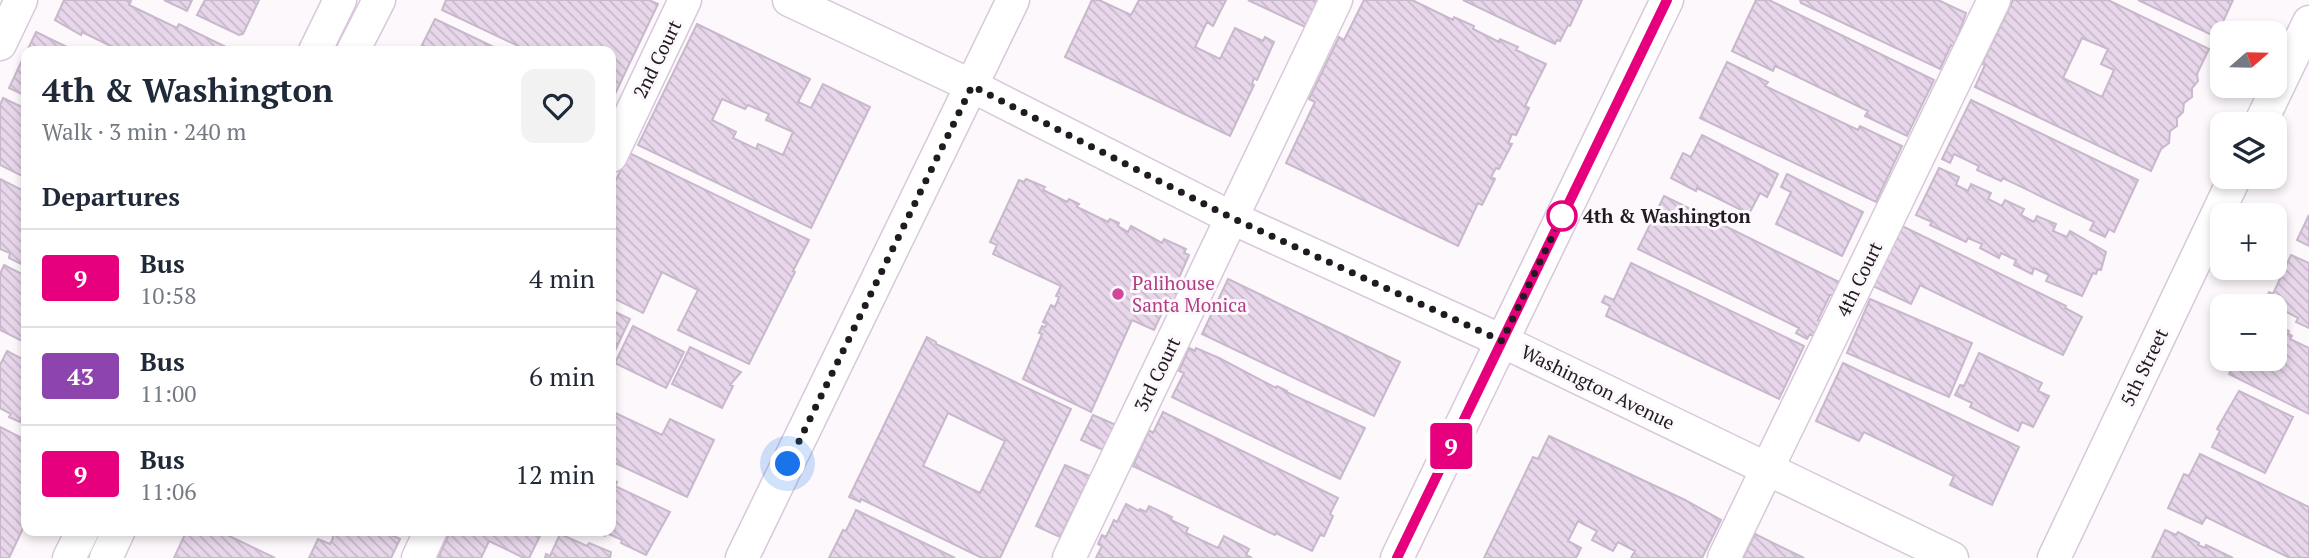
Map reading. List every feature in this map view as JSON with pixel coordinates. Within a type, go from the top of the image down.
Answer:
[{"type":"street","points":[[0,44],[21,0]]},
{"type":"street","points":[[318,46],[340,0]]},
{"type":"street","points":[[355,46],[379,0]]},
{"type":"street","name":"2nd Court","points":[[616,145],[685,0]]},
{"type":"street","name":"Washington Avenue","points":[[789,0],[972,86],[1232,218],[1502,341],[1952,558]]},
{"type":"street","points":[[743,558],[1013,0]]},
{"type":"street","name":"3rd Court","points":[[1069,558],[1336,0]]},
{"type":"street","points":[[1397,558],[1667,0]]},
{"type":"street","name":"4th Court","points":[[1724,558],[1993,0]]},
{"type":"street","points":[[2266,112],[2309,22]]},
{"type":"street","name":"5th Street","points":[[2054,558],[2229,189]]},
{"type":"street","points":[[69,558],[80,536]]},
{"type":"street","points":[[106,558],[116,536]]},
{"type":"street","points":[[418,558],[428,536]]},
{"type":"building","points":[[64,0],[129,0],[129,5],[177,28],[179,24],[224,46],[111,46],[82,32],[81,35],[55,20]]},
{"type":"building","points":[[164,0],[192,0],[187,11]]},
{"type":"building","points":[[205,0],[259,0],[243,34],[239,35],[197,15]]},
{"type":"building","points":[[446,0],[649,0],[658,4],[616,92],[616,46],[518,46],[442,10]]},
{"type":"building","points":[[1092,0],[1099,0],[1131,15],[1139,0],[1226,0],[1213,26],[1207,22],[1195,47],[1220,59],[1235,28],[1263,41],[1265,37],[1274,42],[1257,80],[1254,78],[1254,85],[1230,136],[1065,57]]},
{"type":"building","points":[[1248,0],[1318,0],[1305,27]]},
{"type":"building","points":[[1364,0],[1412,0],[1453,20],[1454,17],[1474,26],[1473,29],[1499,42],[1500,39],[1518,47],[1516,50],[1546,64],[1525,106],[1529,108],[1516,135],[1512,134],[1508,143],[1512,144],[1499,169],[1496,168],[1491,177],[1495,179],[1482,205],[1478,203],[1458,246],[1286,163],[1315,102],[1309,99],[1339,37],[1344,40]]},
{"type":"building","points":[[1463,0],[1582,0],[1570,26],[1568,25],[1560,41],[1557,40],[1555,44]]},
{"type":"building","points":[[1756,0],[1769,0],[1934,80],[1907,136],[1865,116],[1868,111],[1775,66],[1773,71],[1732,51]]},
{"type":"building","points":[[1800,0],[1938,0],[1966,13],[1954,47],[1951,45],[1940,69],[1801,3]]},
{"type":"building","points":[[2013,0],[2108,0],[2209,49],[2197,74],[2198,81],[2192,88],[2192,97],[2184,103],[2183,112],[2177,118],[2177,126],[2170,131],[2169,143],[2161,149],[2151,171],[1975,87],[1985,65],[1982,64]],"holes":[[[2082,38],[2108,49],[2101,64],[2114,70],[2102,97],[2063,78]]]},
{"type":"building","points":[[2138,0],[2233,0],[2223,21],[2210,21],[2210,34]]},
{"type":"building","points":[[435,19],[492,46],[424,46],[422,45]]},
{"type":"building","points":[[697,24],[810,79],[798,102],[811,108],[823,84],[870,107],[811,228],[638,145]],"holes":[[[722,99],[745,109],[748,105],[769,114],[766,120],[793,132],[783,155],[758,144],[756,149],[733,138],[736,132],[712,120]]]},
{"type":"building","points":[[36,32],[65,46],[29,46]]},
{"type":"building","points":[[1727,62],[1768,82],[1765,86],[1858,130],[1860,126],[1902,146],[1876,202],[1700,118]]},
{"type":"building","points":[[21,63],[21,94],[9,88]]},
{"type":"building","points":[[3,98],[21,107],[21,176],[0,165],[0,105]]},
{"type":"building","points":[[1971,100],[2138,180],[2114,232],[2109,229],[2105,237],[2090,230],[2094,222],[2003,178],[2001,181],[1977,170],[1979,166],[1954,154],[1950,163],[1942,159]]},
{"type":"building","points":[[1702,135],[1778,174],[1767,197],[1760,193],[1749,214],[1671,178],[1683,153],[1691,157]]},
{"type":"building","points":[[629,153],[809,240],[749,364],[678,330],[698,290],[662,272],[643,313],[616,300],[616,180]]},
{"type":"building","points":[[1939,168],[1959,177],[1956,185],[1968,191],[1971,184],[1991,193],[1988,199],[2002,206],[2005,200],[2024,209],[2021,215],[2034,222],[2037,216],[2056,224],[2053,231],[2067,237],[2070,231],[2106,252],[2101,270],[2093,273],[2082,296],[2046,281],[2049,275],[2034,268],[2032,274],[2014,265],[2016,260],[2001,253],[1999,258],[1980,248],[1982,244],[1968,238],[1966,242],[1930,225],[1932,222],[1916,215]]},
{"type":"building","points":[[1787,174],[1863,212],[1842,256],[1776,224],[1791,192],[1781,187]]},
{"type":"building","points":[[0,179],[21,190],[21,264],[9,258],[10,253],[0,249]]},
{"type":"building","name":"Palihouse Santa Monica","points":[[1026,179],[1045,187],[1043,190],[1067,202],[1069,199],[1079,204],[1077,207],[1108,222],[1110,219],[1119,223],[1118,226],[1128,232],[1131,226],[1162,243],[1164,239],[1186,249],[1184,253],[1189,255],[1174,289],[1180,292],[1173,305],[1167,302],[1154,330],[1132,320],[1091,412],[1023,379],[1042,334],[1039,333],[1042,326],[1047,324],[1043,322],[1051,305],[1055,307],[1061,286],[993,254],[997,245],[990,242],[1019,180],[1024,182]]},
{"type":"building","points":[[1664,196],[1841,283],[1835,295],[1830,295],[1818,320],[1823,322],[1815,337],[1810,334],[1807,339],[1796,333],[1799,328],[1638,249]]},
{"type":"building","points":[[2309,215],[2309,246],[2297,240]]},
{"type":"building","points":[[1902,226],[2066,306],[2065,308],[2082,317],[2063,355],[1920,285],[1911,304],[1873,286]]},
{"type":"building","points":[[2291,255],[2309,263],[2309,328],[2296,322],[2298,318],[2287,312],[2287,294],[2273,294],[2279,280],[2287,280],[2287,264]]},
{"type":"building","points":[[1631,263],[1804,346],[1779,399],[1606,316],[1610,306],[1602,302],[1605,296],[1614,300]]},
{"type":"building","points":[[4,265],[21,274],[21,340],[0,330],[0,274]]},
{"type":"building","points":[[1228,279],[1400,362],[1374,416],[1202,334]]},
{"type":"building","points":[[1870,299],[1972,343],[1949,397],[1847,353]]},
{"type":"building","points":[[616,312],[630,319],[616,348]]},
{"type":"building","points":[[633,326],[684,352],[666,388],[616,363]]},
{"type":"building","points":[[2287,330],[2289,331],[2292,336],[2290,339],[2309,348],[2309,414],[2229,374],[2231,371],[2287,371]]},
{"type":"building","points":[[927,337],[936,344],[1071,409],[1000,558],[982,558],[861,499],[860,502],[849,497]],"holes":[[[948,413],[1005,441],[980,493],[923,466]]]},
{"type":"building","points":[[690,347],[741,372],[730,385],[733,386],[722,408],[672,384]]},
{"type":"building","points":[[1189,348],[1195,351],[1196,348],[1219,358],[1276,388],[1277,386],[1365,428],[1340,479],[1172,397],[1184,373],[1179,371]]},
{"type":"building","points":[[7,351],[21,358],[20,422],[9,417],[11,414],[0,408],[0,365]]},
{"type":"building","points":[[1979,353],[2042,383],[2038,391],[2049,396],[2033,427],[2022,422],[2018,431],[1970,407],[1972,403],[1955,395],[1960,385],[1964,386]]},
{"type":"building","points":[[1843,363],[2019,447],[1992,505],[1950,485],[1954,476],[1864,432],[1859,441],[1816,421]]},
{"type":"building","points":[[2239,391],[2293,417],[2265,473],[2212,447],[2220,431],[2217,429]]},
{"type":"building","points":[[1163,412],[1338,498],[1324,536],[1320,535],[1312,551],[1133,466],[1149,430],[1153,433]]},
{"type":"building","points":[[616,413],[662,435],[670,419],[714,440],[687,497],[616,463]]},
{"type":"building","points":[[1093,415],[1116,425],[1103,450],[1081,440]]},
{"type":"building","points":[[0,427],[21,438],[21,533],[9,558],[0,558]]},
{"type":"building","points":[[1549,436],[1685,500],[1721,520],[1702,558],[1631,558],[1635,551],[1618,542],[1613,551],[1592,540],[1597,531],[1578,521],[1568,541],[1581,548],[1576,558],[1484,558],[1533,457],[1538,459]]},
{"type":"building","points":[[2200,454],[2309,507],[2309,558],[2290,558],[2206,517],[2202,524],[2168,508],[2184,474],[2189,476]]},
{"type":"building","points":[[1065,465],[1090,476],[1060,537],[1036,526]]},
{"type":"building","points":[[616,486],[670,512],[646,555],[621,543],[622,540],[613,536],[616,536]]},
{"type":"building","points":[[1126,504],[1146,512],[1149,506],[1172,517],[1171,520],[1188,528],[1186,533],[1218,548],[1224,536],[1249,549],[1246,555],[1252,558],[1096,558],[1102,546],[1098,544],[1102,535],[1106,537]]},
{"type":"building","points":[[856,510],[955,558],[829,558]]},
{"type":"building","points":[[2165,530],[2176,535],[2178,532],[2199,543],[2198,545],[2205,548],[2206,545],[2233,558],[2152,558]]},
{"type":"building","points":[[1755,534],[1804,558],[1743,558]]},
{"type":"building","points":[[184,536],[229,536],[275,558],[174,558]]},
{"type":"building","points":[[394,536],[400,539],[391,558],[309,558],[318,539],[330,544],[333,538]]},
{"type":"building","points":[[448,536],[540,536],[529,558],[489,541],[481,558],[438,558]]},
{"type":"building","points":[[559,536],[587,546],[589,543],[611,552],[610,558],[545,558],[546,554],[550,556]]},
{"type":"bus line","name":"9","points":[[1397,558],[1667,0]]},
{"type":"place","name":"4th & Washington","points":[[1562,216]]},
{"type":"place","name":"Palihouse Santa Monica","points":[[1118,294]]},
{"type":"route","points":[[788,464],[972,86],[1232,218],[1502,341],[1562,216]]}]
